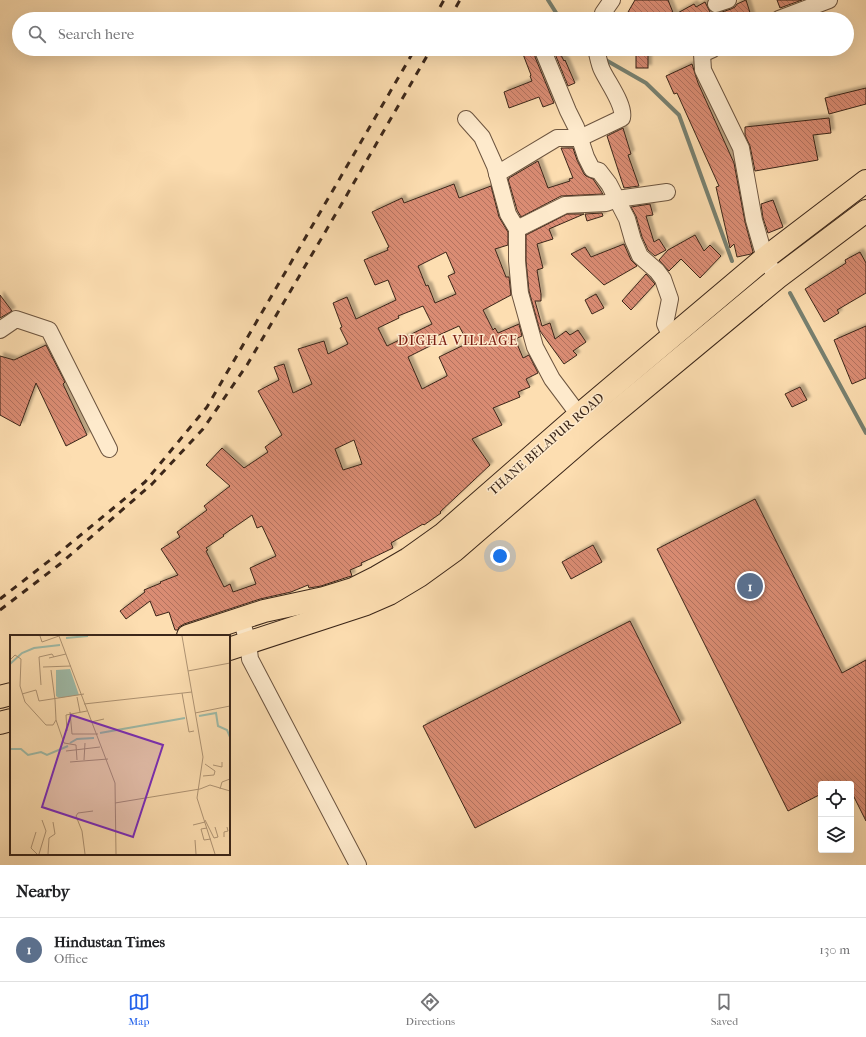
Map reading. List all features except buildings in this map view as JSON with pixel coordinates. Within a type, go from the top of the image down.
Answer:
[{"type":"main road","name":"THANE BELAPUR ROAD","points":[[191,635],[264,611],[324,598],[353,589],[408,559],[443,534],[579,415],[765,258],[866,182]]},
{"type":"main road","name":"THANE BELAPUR ROAD","points":[[238,646],[366,604],[388,594],[419,576],[455,550],[589,434],[777,278],[866,211]]},
{"type":"main road","points":[[0,697],[10,694]]},
{"type":"main road","points":[[0,723],[10,720]]},
{"type":"street","points":[[604,12],[612,0]]},
{"type":"street","points":[[797,12],[829,0]]},
{"type":"street","points":[[545,56],[576,127],[586,157],[592,169],[599,171],[609,184],[627,219],[633,240],[640,256],[657,271],[663,279],[670,300],[666,324],[671,337]]},
{"type":"street","points":[[497,174],[557,138],[580,138],[622,118],[623,113],[617,97],[601,68],[598,56]]},
{"type":"street","points":[[702,56],[703,70],[741,148],[754,220],[765,258],[777,278]]},
{"type":"street","points":[[466,119],[482,137],[495,166],[508,214],[517,229],[517,260],[520,293],[536,347],[552,379],[579,415],[589,434]]},
{"type":"street","points":[[517,229],[565,205],[606,203],[617,199],[667,192]]},
{"type":"street","points":[[0,330],[16,319],[49,330],[109,449]]},
{"type":"street","points":[[241,619],[238,646],[250,659],[358,865]]},
{"type":"waterway","points":[[548,0],[556,12]]},
{"type":"waterway","points":[[604,59],[646,83],[679,115],[732,261]]},
{"type":"waterway","points":[[790,293],[866,433]]},
{"type":"railway","points":[[437,12],[444,0]]},
{"type":"railway","points":[[453,12],[460,0]]},
{"type":"railway","points":[[0,599],[54,557],[145,482],[207,407],[411,56]]},
{"type":"railway","points":[[0,610],[60,564],[152,484],[203,429],[247,365],[427,56]]},
{"type":"place","name":"Hindustan Times","points":[[750,586]]},
{"type":"district","name":"DIGHA VILLAGE","points":[[458,340]]}]
